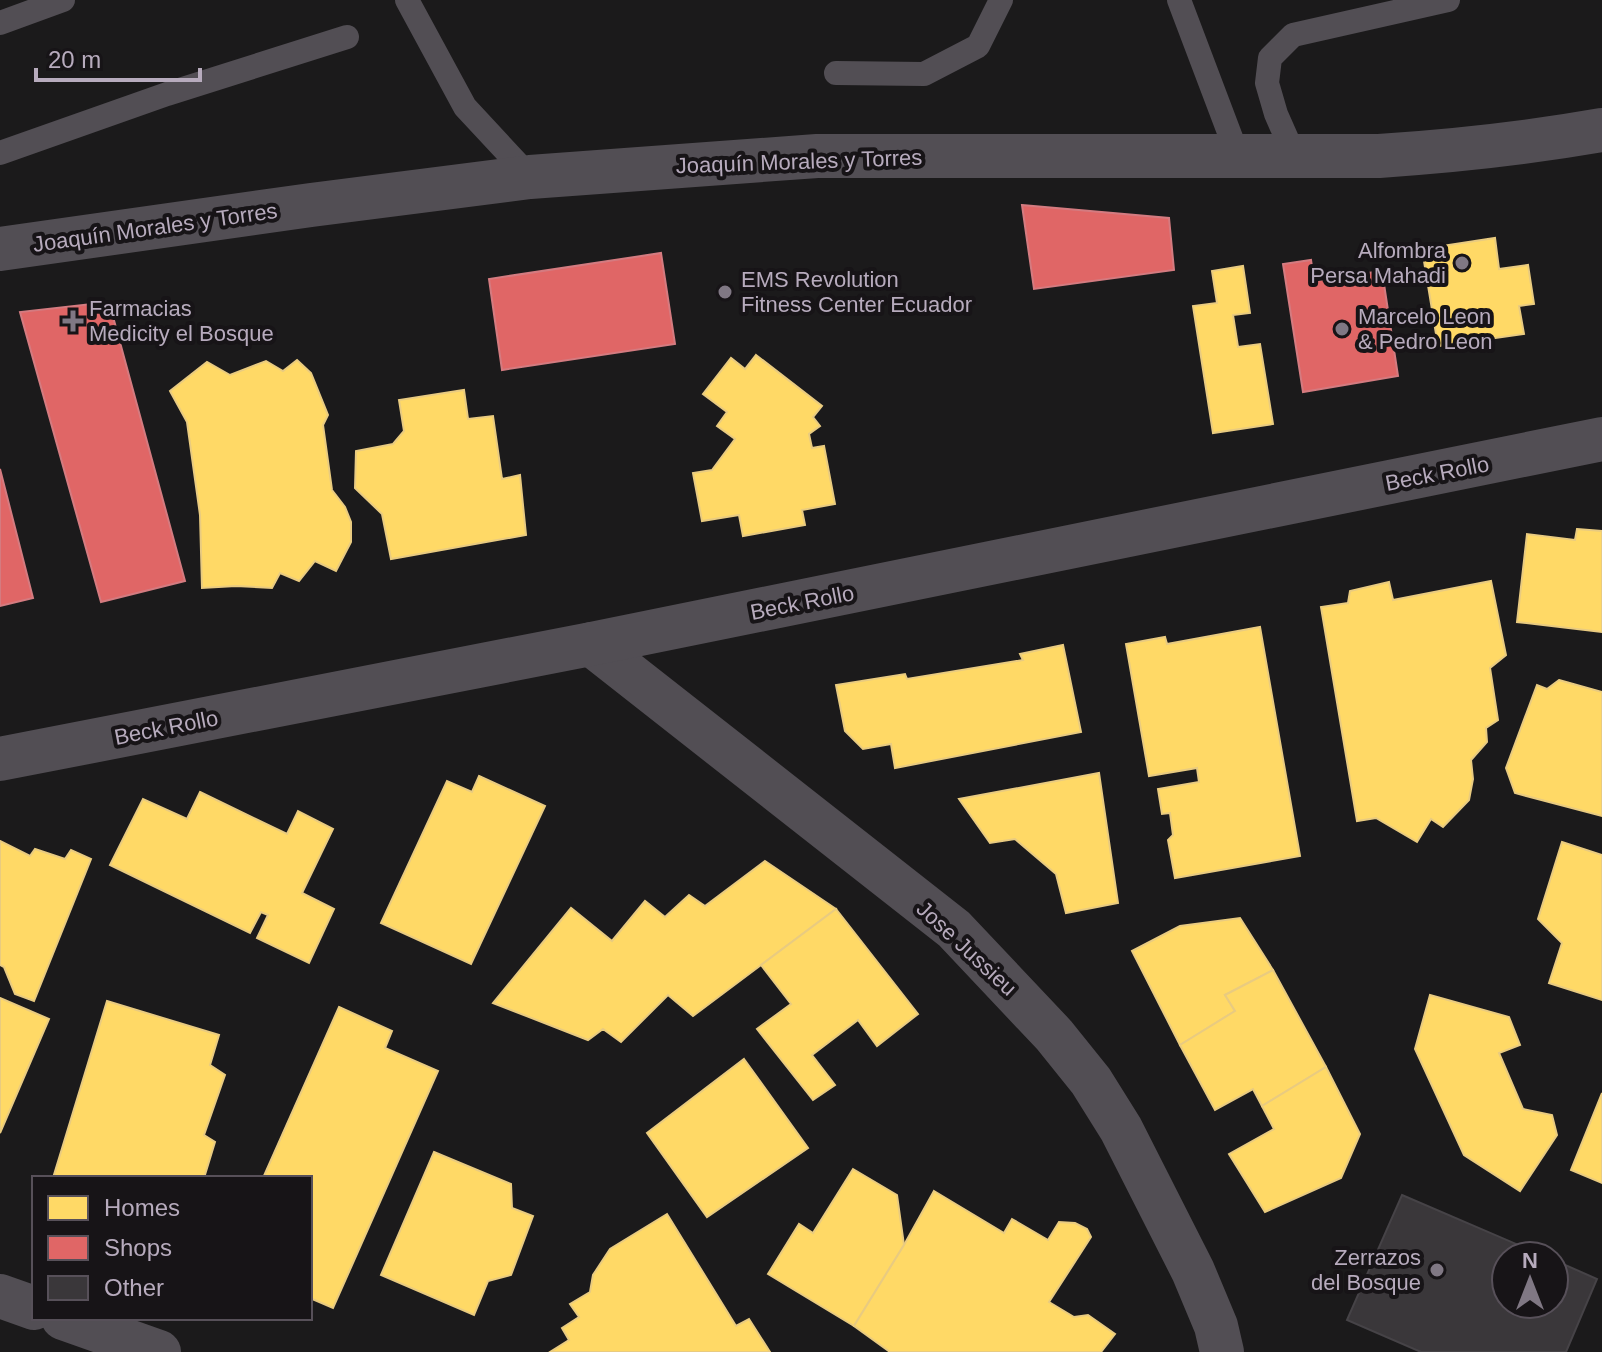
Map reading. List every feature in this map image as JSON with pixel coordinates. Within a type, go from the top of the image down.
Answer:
[{"type":"street","name":"Joaquín Morales y Torres","points":[[0,249],[530,177],[817,156],[1379,156],[1525,143],[1602,130]]},
{"type":"street","name":"Beck Rollo","points":[[0,759],[591,644],[1602,439]]},
{"type":"street","name":"Jose Jussieu","points":[[591,644],[954,929],[1054,1035],[1091,1081],[1121,1129],[1193,1271],[1216,1326],[1222,1352]]},
{"type":"street","points":[[0,1296],[32,1307]]},
{"type":"street","points":[[69,1320],[159,1352]]},
{"type":"lane","points":[[0,23],[63,0]]},
{"type":"lane","points":[[407,0],[465,107],[530,177]]},
{"type":"lane","points":[[836,73],[924,74],[978,46],[1001,0]]},
{"type":"lane","points":[[1179,0],[1238,156]]},
{"type":"lane","points":[[1295,157],[1276,114],[1267,83],[1270,58],[1293,35],[1448,0]]},
{"type":"lane","points":[[0,153],[167,94],[347,37]]},
{"type":"building: Homes","points":[[1495,238],[1499,269],[1528,265],[1534,304],[1519,306],[1524,334],[1438,346],[1422,249]]},
{"type":"building: Homes","points":[[1243,266],[1250,313],[1233,315],[1238,347],[1260,344],[1273,424],[1213,433],[1193,306],[1217,303],[1212,271]]},
{"type":"building: Homes","points":[[756,355],[822,406],[813,417],[820,426],[809,434],[812,448],[824,446],[835,504],[802,510],[805,525],[743,536],[739,515],[702,521],[693,473],[712,470],[735,439],[717,426],[727,412],[703,394],[731,358],[745,369]]},
{"type":"building: Homes","points":[[297,360],[311,373],[328,415],[323,425],[332,490],[345,507],[351,522],[351,542],[336,571],[315,561],[299,581],[280,573],[272,588],[202,588],[200,515],[187,422],[170,391],[207,362],[230,375],[266,361],[283,371]]},
{"type":"building: Homes","points":[[464,390],[468,419],[493,416],[502,479],[520,475],[526,535],[391,559],[382,514],[355,488],[356,451],[393,444],[404,431],[399,400]]},
{"type":"building: Homes","points":[[1577,529],[1602,531],[1602,632],[1517,622],[1527,534],[1575,540]]},
{"type":"building: Homes","points":[[1491,581],[1506,655],[1490,668],[1498,720],[1486,728],[1487,742],[1471,760],[1473,779],[1469,800],[1443,827],[1431,819],[1417,842],[1376,818],[1357,821],[1321,607],[1348,603],[1350,591],[1389,582],[1393,600]]},
{"type":"building: Homes","points":[[1260,627],[1300,856],[1175,878],[1168,840],[1173,835],[1170,813],[1162,814],[1158,789],[1199,782],[1197,768],[1149,776],[1126,644],[1165,637],[1167,644]]},
{"type":"building: Homes","points":[[1063,645],[1081,732],[895,768],[891,744],[863,749],[845,731],[836,685],[905,674],[907,679],[1023,660],[1020,654]]},
{"type":"building: Homes","points":[[1559,680],[1602,692],[1602,816],[1515,793],[1506,768],[1537,685],[1547,689]]},
{"type":"building: Homes","points":[[1099,773],[1118,903],[1066,913],[1056,874],[1015,839],[990,843],[959,799]]},
{"type":"building: Homes","points":[[479,776],[545,806],[471,964],[381,923],[447,781],[472,792]]},
{"type":"building: Homes","points":[[200,792],[287,834],[298,811],[333,829],[302,893],[334,909],[309,963],[257,938],[268,915],[261,912],[250,933],[110,865],[143,799],[187,819]]},
{"type":"building: Homes","points":[[0,841],[30,856],[35,849],[65,859],[71,850],[91,859],[34,1001],[15,994],[4,967],[0,965]]},
{"type":"building: Homes","points":[[1562,842],[1602,855],[1602,1000],[1549,983],[1562,943],[1538,919]]},
{"type":"building: Homes","points":[[765,861],[836,909],[693,1016],[668,995],[621,1042],[603,1029],[588,1040],[493,1003],[571,908],[612,941],[645,901],[665,917],[689,895],[705,906]]},
{"type":"building: Homes","points":[[836,909],[918,1014],[877,1046],[858,1020],[812,1055],[835,1085],[813,1100],[757,1029],[791,1004],[761,965]]},
{"type":"building: Homes","points":[[1240,918],[1273,970],[1225,995],[1235,1011],[1180,1045],[1132,951],[1180,926]]},
{"type":"building: Homes","points":[[1273,970],[1326,1067],[1262,1106],[1253,1089],[1215,1110],[1180,1045],[1235,1011],[1225,995]]},
{"type":"building: Homes","points":[[1430,995],[1509,1017],[1520,1045],[1499,1053],[1523,1109],[1552,1115],[1557,1135],[1520,1191],[1464,1155],[1415,1049]]},
{"type":"building: Homes","points":[[0,998],[49,1019],[0,1133]]},
{"type":"building: Homes","points":[[107,1001],[219,1035],[210,1065],[225,1075],[204,1135],[215,1142],[205,1176],[54,1176]]},
{"type":"building: Homes","points":[[339,1007],[392,1031],[385,1048],[438,1071],[333,1308],[312,1299],[312,1176],[264,1176]]},
{"type":"building: Homes","points":[[744,1059],[808,1148],[707,1217],[647,1133]]},
{"type":"building: Homes","points":[[1326,1067],[1360,1134],[1341,1178],[1265,1212],[1229,1154],[1274,1129],[1262,1106]]},
{"type":"building: Homes","points":[[1602,1093],[1602,1183],[1571,1170]]},
{"type":"building: Homes","points":[[434,1152],[511,1184],[512,1208],[533,1216],[511,1275],[488,1281],[474,1315],[381,1275]]},
{"type":"building: Homes","points":[[853,1169],[897,1195],[904,1245],[854,1326],[768,1274],[799,1224],[813,1233]]},
{"type":"building: Homes","points":[[934,1191],[1004,1233],[1012,1219],[1048,1240],[1059,1222],[1075,1223],[1087,1229],[1091,1237],[1049,1302],[1074,1317],[1088,1315],[1115,1334],[1101,1352],[890,1352],[854,1326]]},
{"type":"building: Homes","points":[[667,1214],[736,1326],[749,1319],[770,1352],[550,1352],[569,1340],[562,1328],[579,1317],[570,1304],[590,1292],[593,1275],[610,1249]]},
{"type":"building: Shops","points":[[1022,205],[1169,218],[1174,270],[1034,289]]},
{"type":"building: Shops","points":[[661,253],[675,344],[502,370],[489,279]]},
{"type":"building: Shops","name":"Marcelo Leon & Pedro Leon","points":[[1311,260],[1314,281],[1382,271],[1398,376],[1303,392],[1283,264]]},
{"type":"building: Shops","points":[[109,302],[185,581],[101,602],[20,312]]},
{"type":"building: Shops","points":[[0,469],[33,598],[0,606]]},
{"type":"building: Other","name":"Zerrazos del Bosque","points":[[1402,1195],[1507,1240],[1490,1240],[1490,1320],[1570,1320],[1570,1267],[1597,1279],[1566,1352],[1421,1352],[1347,1320]]},
{"type":"place","name":"Alfombra Persa Mahadi","points":[[1462,263]]},
{"type":"place","name":"EMS Revolution Fitness Center Ecuador","points":[[725,292]]},
{"type":"place","name":"Farmacias Medicity el Bosque","points":[[73,321]]},
{"type":"place","name":"Marcelo Leon & Pedro Leon","points":[[1342,329]]},
{"type":"place","name":"Zerrazos del Bosque","points":[[1437,1270]]}]
